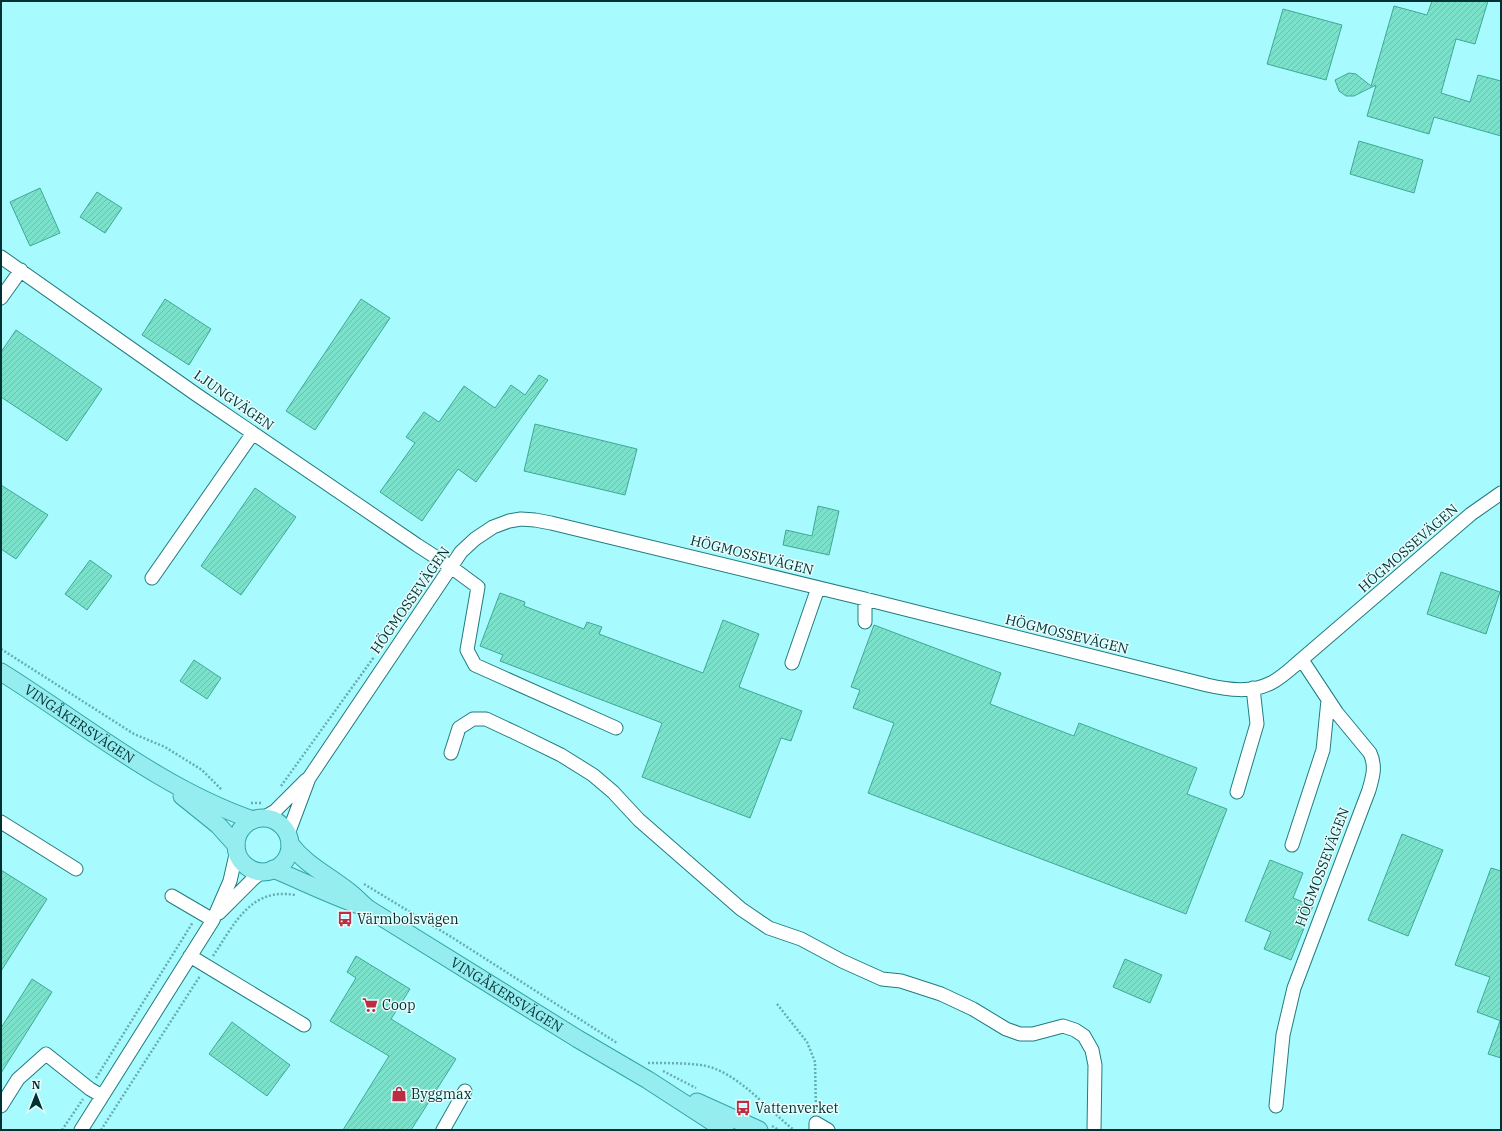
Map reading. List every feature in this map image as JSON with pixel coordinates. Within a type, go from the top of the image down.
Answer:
[{"type":"main road","name":"VINGÅKERSVÄGEN","points":[[1,672],[158,775],[226,811],[261,813],[278,822],[285,830],[298,855],[348,891],[367,908],[578,1039],[648,1080],[725,1130]]},
{"type":"main road","name":"VINGÅKERSVÄGEN","points":[[158,775],[218,826],[236,847],[241,860],[253,870],[268,870],[300,880],[338,898],[367,908]]},
{"type":"main road","points":[[236,847],[241,829],[261,813]]},
{"type":"main road","points":[[268,870],[281,865],[285,860],[288,854],[289,839]]},
{"type":"main road","name":"VINGÅKERSVÄGEN","points":[[648,1080],[759,1130]]},
{"type":"street","name":"LJUNGVÄGEN","points":[[1,257],[416,546],[451,567],[478,587],[467,650],[475,664],[616,728]]},
{"type":"street","points":[[1,298],[21,270]]},
{"type":"street","points":[[152,578],[253,433]]},
{"type":"street","name":"HÖGMOSSEVÄGEN","points":[[261,813],[275,810],[309,778],[461,552],[475,539],[493,527],[509,521],[521,519],[535,520],[866,599],[1207,685],[1225,689],[1242,690],[1272,682],[1302,660],[1471,514],[1501,494]]},
{"type":"street","points":[[792,664],[818,588]]},
{"type":"street","points":[[865,622],[866,599]]},
{"type":"street","name":"HÖGMOSSEVÄGEN","points":[[1276,1106],[1283,1035],[1294,988],[1369,790],[1374,771],[1373,759],[1370,753],[1337,713],[1302,660]]},
{"type":"street","points":[[1237,792],[1257,724],[1253,688]]},
{"type":"street","points":[[1292,845],[1323,750],[1328,700]]},
{"type":"street","points":[[451,753],[459,728],[473,719],[486,719],[561,755],[593,775],[613,792],[639,820],[741,909],[769,928],[801,939],[842,961],[882,979],[900,981],[941,994],[972,1009],[1006,1029],[1020,1034],[1033,1034],[1063,1026],[1075,1030],[1084,1036],[1092,1050],[1095,1065],[1094,1130]]},
{"type":"street","name":"HÖGMOSSEVÄGEN","points":[[289,839],[309,778]]},
{"type":"street","points":[[1,822],[76,869]]},
{"type":"street","points":[[81,1130],[213,920],[230,882],[236,847]]},
{"type":"street","points":[[213,920],[253,879],[268,870]]},
{"type":"street","points":[[172,896],[213,920]]},
{"type":"street","points":[[190,956],[304,1025]]},
{"type":"street","points":[[1,1106],[18,1079],[46,1054],[90,1089],[102,1096]]},
{"type":"street","points":[[443,1130],[466,1091]]},
{"type":"street","points":[[816,1127],[828,1130]]},
{"type":"path","points":[[1,650],[134,734],[159,744],[202,770],[219,788],[224,791]]},
{"type":"path","points":[[248,802],[260,804],[261,813]]},
{"type":"path","points":[[360,881],[453,938],[622,1046]]},
{"type":"path","points":[[101,1130],[241,914],[248,907],[265,897],[274,895],[291,895]]},
{"type":"path","points":[[62,1130],[90,1089],[199,912]]},
{"type":"path","points":[[777,1004],[807,1042],[814,1062],[817,1102],[816,1127]]},
{"type":"path","points":[[647,1062],[702,1065],[730,1075],[794,1130]]},
{"type":"building","points":[[1432,1],[1488,1],[1475,44],[1456,39],[1441,93],[1470,102],[1478,75],[1501,81],[1501,136],[1434,117],[1429,134],[1367,116],[1376,85],[1354,96],[1346,96],[1339,91],[1335,80],[1349,73],[1356,74],[1371,86],[1394,6],[1427,15]]},
{"type":"building","points":[[1283,9],[1342,25],[1326,80],[1267,64]]},
{"type":"building","points":[[1359,141],[1423,160],[1414,193],[1350,174]]},
{"type":"building","points":[[40,188],[60,233],[30,246],[10,202]]},
{"type":"building","points":[[97,192],[122,208],[105,233],[80,217]]},
{"type":"building","points":[[165,299],[211,329],[189,365],[142,335]]},
{"type":"building","points":[[361,299],[390,318],[315,430],[286,411]]},
{"type":"building","points":[[16,330],[102,389],[67,441],[1,397],[1,352]]},
{"type":"building","points":[[539,375],[548,380],[476,482],[458,469],[422,521],[380,492],[415,443],[406,437],[424,412],[439,422],[464,386],[495,408],[511,385],[525,395]]},
{"type":"building","points":[[535,424],[637,449],[625,495],[524,471]]},
{"type":"building","points":[[1,485],[48,515],[16,559],[1,549]]},
{"type":"building","points":[[255,488],[296,517],[241,595],[201,566]]},
{"type":"building","points":[[818,506],[839,511],[829,555],[783,545],[786,530],[812,536]]},
{"type":"building","points":[[90,560],[112,576],[87,610],[65,594]]},
{"type":"building","points":[[1441,572],[1500,592],[1486,634],[1427,614]]},
{"type":"building","points":[[500,593],[525,602],[524,606],[584,629],[587,622],[602,627],[599,634],[703,673],[723,620],[759,634],[739,687],[802,711],[791,741],[781,738],[750,818],[642,777],[662,723],[500,661],[503,655],[480,646]]},
{"type":"building","points":[[874,625],[1001,673],[990,704],[1074,736],[1079,723],[1197,768],[1187,794],[1227,809],[1186,914],[868,793],[894,723],[853,708],[860,690],[851,687]]},
{"type":"building","points":[[194,660],[221,678],[207,699],[180,681]]},
{"type":"building","points":[[1402,834],[1443,850],[1408,936],[1368,920]]},
{"type":"building","points":[[1270,860],[1303,873],[1293,898],[1313,906],[1291,960],[1264,949],[1271,932],[1245,921]]},
{"type":"building","points":[[1491,868],[1501,871],[1501,1021],[1477,1012],[1490,977],[1455,965]]},
{"type":"building","points":[[1,870],[47,899],[1,971]]},
{"type":"building","points":[[356,956],[410,989],[391,1019],[456,1059],[411,1130],[343,1130],[389,1056],[330,1021],[356,978],[347,972]]},
{"type":"building","points":[[1125,959],[1162,975],[1150,1003],[1113,987]]},
{"type":"building","points":[[32,979],[52,992],[1,1073],[1,1028]]},
{"type":"building","points":[[1500,1021],[1501,1022],[1501,1058],[1488,1054]]},
{"type":"building","points":[[232,1022],[290,1065],[267,1096],[209,1054]]},
{"type":"place","name":"Värmbolsvägen","points":[[345,919]]},
{"type":"place","name":"Coop","points":[[370,1005]]},
{"type":"place","name":"Byggmax","points":[[399,1094]]},
{"type":"place","name":"Vattenverket","points":[[743,1108]]}]
